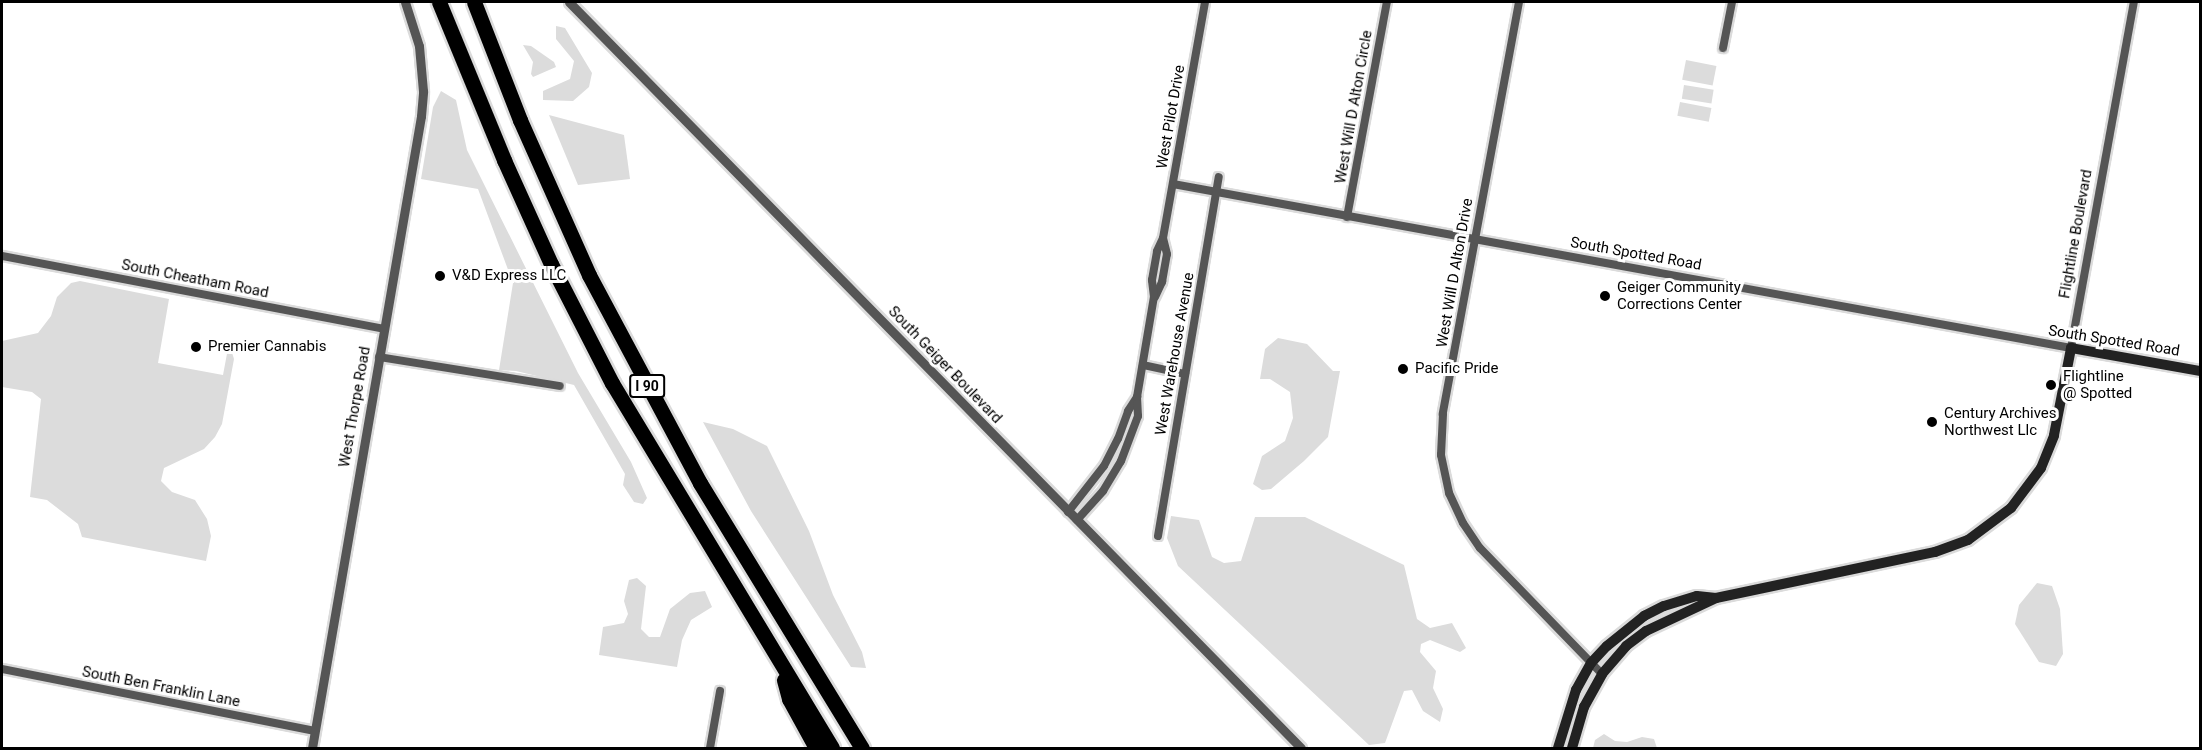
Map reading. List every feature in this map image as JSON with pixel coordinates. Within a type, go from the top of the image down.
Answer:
[{"type":"highway","name":"I 90","points":[[439,2],[504,160],[551,264],[612,382],[832,748]]},
{"type":"highway","name":"I 90","points":[[474,2],[520,120],[589,275],[700,483],[862,748]]},
{"type":"highway","points":[[781,665],[789,699],[816,748]]},
{"type":"main road","name":"South Spotted Road","points":[[2071,348],[2200,371]]},
{"type":"main road","name":"Flightline Boulevard","points":[[1572,748],[1584,707],[1602,674],[1626,646],[1646,631],[1716,598],[1935,552],[1968,540],[1994,522],[2011,508],[2042,468],[2054,435],[2071,348]]},
{"type":"main road","name":"Flightline Boulevard","points":[[1558,748],[1570,707],[1591,663],[1626,629],[1644,616],[1683,599],[1696,596],[1716,598]]},
{"type":"street","name":"West Thorpe Road","points":[[312,748],[422,116],[422,70],[419,46],[405,2]]},
{"type":"street","name":"South Geiger Boulevard","points":[[569,2],[1301,748]]},
{"type":"street","name":"West Pilot Drive","points":[[1077,520],[1103,491],[1121,461],[1138,416],[1137,397],[1154,297],[1152,280],[1157,251],[1163,238],[1205,2]]},
{"type":"street","name":"West Will D Alton Circle","points":[[1347,217],[1387,2]]},
{"type":"street","name":"West Will D Alton Drive","points":[[1519,2],[1443,414],[1441,455],[1449,493],[1463,524],[1480,548],[1602,674]]},
{"type":"street","points":[[1723,48],[1732,2]]},
{"type":"street","name":"Flightline Boulevard","points":[[2071,348],[2134,2]]},
{"type":"street","name":"West Warehouse Avenue","points":[[1158,536],[1219,177]]},
{"type":"street","name":"South Spotted Road","points":[[1173,184],[1475,241],[2071,348]]},
{"type":"street","name":"South Cheatham Road","points":[[2,256],[384,329]]},
{"type":"street","points":[[379,357],[560,386]]},
{"type":"street","points":[[1143,365],[1185,374]]},
{"type":"street","name":"West Pilot Drive","points":[[1068,512],[1104,465],[1118,439],[1128,411],[1137,397]]},
{"type":"street","name":"South Ben Franklin Lane","points":[[2,669],[315,731]]},
{"type":"street","points":[[710,748],[720,691]]},
{"type":"shaded area","points":[[556,26],[565,28],[592,73],[589,87],[573,101],[543,100],[543,91],[570,79],[574,61],[556,39]]},
{"type":"shaded area","points":[[523,45],[531,46],[554,62],[556,67],[533,77],[531,74],[533,62]]},
{"type":"shaded area","points":[[1686,60],[1716,66],[1713,86],[1682,80]]},
{"type":"shaded area","points":[[1684,85],[1714,90],[1711,104],[1682,99]]},
{"type":"shaded area","points":[[441,91],[456,100],[467,150],[578,373],[631,462],[647,498],[643,504],[634,502],[623,485],[625,474],[574,385],[516,371],[499,370],[513,283],[478,189],[421,179],[433,107]]},
{"type":"shaded area","points":[[1680,102],[1711,108],[1709,122],[1677,116]]},
{"type":"shaded area","points":[[549,115],[624,135],[630,179],[578,185]]},
{"type":"shaded area","points":[[80,281],[169,299],[158,363],[223,375],[229,343],[234,359],[222,424],[215,437],[204,449],[164,468],[161,481],[172,492],[195,500],[207,519],[211,536],[206,561],[82,537],[78,524],[47,500],[30,497],[41,399],[32,392],[2,387],[2,341],[38,333],[51,316],[57,297],[71,283]]},
{"type":"shaded area","points":[[1278,338],[1307,344],[1333,371],[1340,371],[1328,437],[1271,489],[1262,490],[1253,484],[1262,456],[1285,441],[1293,418],[1290,392],[1270,379],[1260,379],[1265,349]]},
{"type":"shaded area","points":[[703,422],[733,429],[767,446],[809,531],[833,595],[862,652],[866,668],[851,667],[751,511]]},
{"type":"shaded area","points":[[1171,516],[1199,520],[1212,557],[1224,563],[1241,561],[1255,517],[1305,517],[1404,565],[1417,619],[1430,628],[1452,623],[1466,648],[1460,652],[1430,640],[1421,644],[1420,652],[1436,671],[1433,688],[1443,709],[1440,722],[1423,711],[1412,690],[1404,691],[1385,743],[1369,745],[1178,566],[1167,538]]},
{"type":"shaded area","points":[[637,578],[646,586],[641,629],[649,637],[660,637],[670,609],[690,593],[705,591],[712,607],[691,620],[682,640],[677,667],[599,655],[603,627],[624,623],[628,614],[624,601],[629,580]]},
{"type":"shaded area","points":[[2037,583],[2052,586],[2060,609],[2063,654],[2056,666],[2039,662],[2015,624],[2019,605]]},
{"type":"shaded area","points":[[1604,734],[1615,741],[1627,742],[1642,737],[1654,739],[1657,748],[1593,748],[1595,740]]},
{"type":"place","name":"V&D Express LLC","points":[[440,276]]},
{"type":"place","name":"Geiger Community Corrections Center","points":[[1605,296]]},
{"type":"place","name":"Premier Cannabis","points":[[196,347]]},
{"type":"place","name":"Pacific Pride","points":[[1403,369]]},
{"type":"place","name":"Flightline @ Spotted","points":[[2051,385]]},
{"type":"place","name":"Century Archives Northwest Llc","points":[[1932,422]]}]
